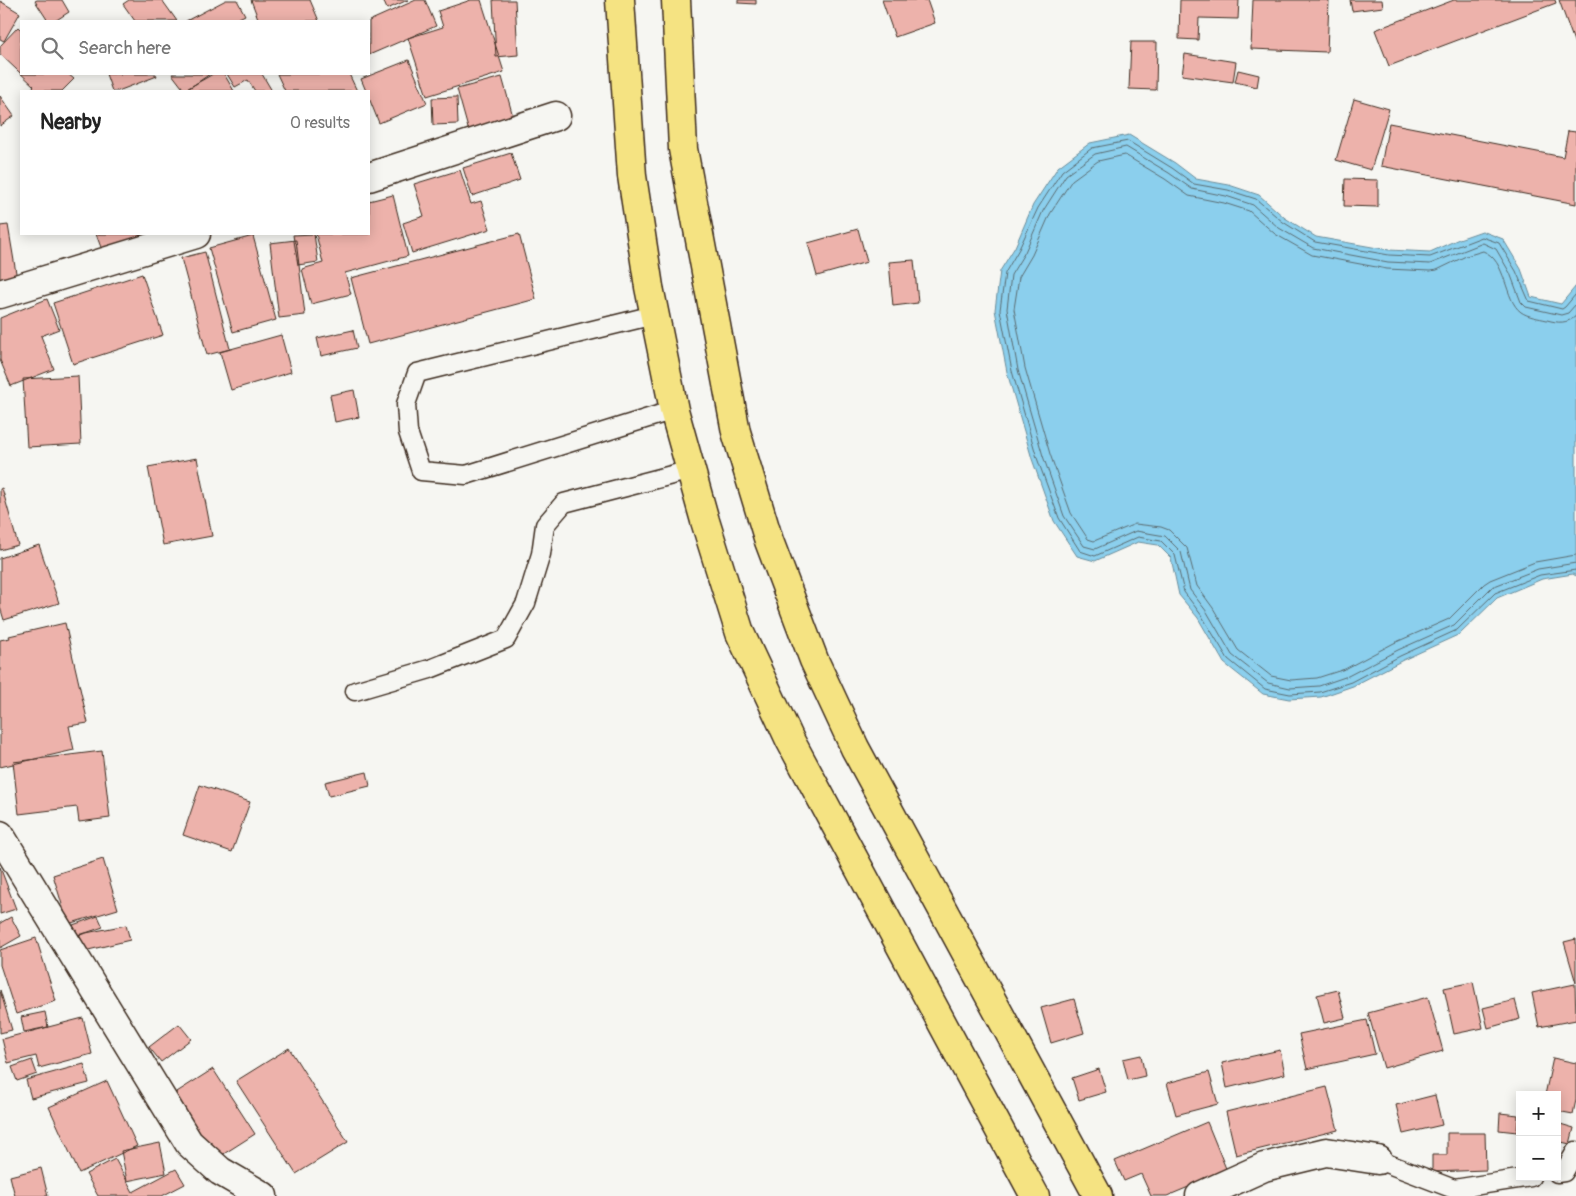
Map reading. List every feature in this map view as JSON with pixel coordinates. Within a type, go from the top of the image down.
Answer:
[{"type":"highway","points":[[620,0],[632,176],[654,314],[674,410],[740,633],[790,740],[1035,1196]]},
{"type":"highway","points":[[676,0],[683,149],[736,432],[769,541],[814,660],[855,748],[1098,1196]]},
{"type":"street","points":[[370,177],[556,116]]},
{"type":"street","points":[[0,294],[193,235]]},
{"type":"street","points":[[0,835],[189,1143],[220,1171],[263,1196]]},
{"type":"street","points":[[1200,1196],[1264,1167],[1326,1152],[1378,1160]]},
{"type":"lane","points":[[654,314],[417,373],[406,404],[408,432],[421,471],[466,475],[674,410]]},
{"type":"lane","points":[[355,691],[430,669],[506,639],[526,602],[541,554],[545,526],[564,503],[691,470]]},
{"type":"lane","points":[[1561,1172],[1564,1172],[1576,1151]]},
{"type":"lane","points":[[1378,1160],[1454,1189],[1516,1179]]},
{"type":"water","points":[[1129,135],[1175,163],[1196,179],[1229,185],[1259,195],[1285,218],[1316,237],[1389,250],[1430,252],[1482,231],[1503,239],[1521,269],[1531,297],[1561,304],[1576,286],[1576,576],[1573,574],[1542,579],[1497,598],[1460,634],[1403,660],[1353,686],[1321,697],[1289,699],[1263,694],[1224,663],[1198,618],[1179,595],[1171,558],[1158,545],[1138,542],[1095,561],[1077,556],[1054,521],[1032,459],[1007,372],[995,310],[1000,271],[1015,247],[1033,205],[1058,167],[1090,143]]},
{"type":"building","points":[[62,0],[69,12],[57,20],[47,20],[35,1]]},
{"type":"building","points":[[129,0],[162,0],[176,20],[134,20],[123,4]]},
{"type":"building","points":[[226,0],[237,0],[245,15],[235,20],[188,20]]},
{"type":"building","points":[[251,0],[310,0],[319,20],[259,20]]},
{"type":"building","points":[[383,0],[408,0],[387,9]]},
{"type":"building","points":[[416,0],[425,0],[436,26],[370,55],[370,21]]},
{"type":"building","points":[[471,0],[481,0],[504,72],[427,96],[408,38],[443,27],[438,11]]},
{"type":"building","points":[[493,0],[515,0],[518,55],[496,57]]},
{"type":"building","points":[[738,0],[756,0],[756,4],[738,3]]},
{"type":"building","points":[[882,0],[927,0],[935,23],[895,37]]},
{"type":"building","points":[[1180,0],[1239,0],[1238,19],[1199,18],[1198,40],[1179,39]]},
{"type":"building","points":[[1253,0],[1329,0],[1327,52],[1251,49]]},
{"type":"building","points":[[1350,0],[1382,0],[1383,7],[1352,11]]},
{"type":"building","points":[[1454,0],[1555,0],[1556,3],[1389,66],[1375,30]]},
{"type":"building","points":[[1559,0],[1576,0],[1576,47]]},
{"type":"building","points":[[0,1],[20,13],[4,41],[0,39]]},
{"type":"building","points":[[18,27],[20,29],[20,73],[0,54],[0,46]]},
{"type":"building","points":[[1131,42],[1157,42],[1156,90],[1129,89]]},
{"type":"building","points":[[1185,54],[1236,62],[1233,82],[1182,75]]},
{"type":"building","points":[[409,60],[427,103],[379,123],[370,100],[370,90],[366,90],[361,79]]},
{"type":"building","points":[[1238,70],[1259,75],[1257,87],[1235,82]]},
{"type":"building","points":[[22,75],[69,75],[74,79],[63,90],[30,90],[34,86]]},
{"type":"building","points":[[106,75],[157,76],[121,90],[112,90]]},
{"type":"building","points":[[173,75],[209,75],[186,90],[184,90]]},
{"type":"building","points":[[211,75],[225,75],[233,90],[185,90]]},
{"type":"building","points":[[228,75],[263,75],[271,90],[254,90],[248,80],[235,87]]},
{"type":"building","points":[[277,75],[349,75],[357,90],[285,90]]},
{"type":"building","points":[[502,77],[514,120],[469,132],[457,89]]},
{"type":"building","points":[[0,96],[14,116],[0,126]]},
{"type":"building","points":[[457,97],[458,124],[433,125],[432,98]]},
{"type":"building","points":[[1354,99],[1389,109],[1371,170],[1336,160]]},
{"type":"building","points":[[1389,123],[1563,157],[1568,131],[1576,132],[1576,204],[1381,166]]},
{"type":"building","points":[[511,153],[520,180],[472,196],[463,168]]},
{"type":"building","points":[[460,170],[471,204],[481,201],[490,229],[412,253],[403,223],[424,216],[414,184]]},
{"type":"building","points":[[1345,179],[1378,180],[1378,207],[1344,206]]},
{"type":"building","points":[[393,195],[408,256],[345,273],[351,294],[311,304],[302,269],[323,263],[316,235],[370,235],[370,201]]},
{"type":"building","points":[[8,225],[17,279],[0,282],[0,226]]},
{"type":"building","points":[[858,229],[867,262],[817,276],[808,243]]},
{"type":"building","points":[[519,234],[536,299],[368,344],[351,278]]},
{"type":"building","points":[[96,235],[143,235],[102,250]]},
{"type":"building","points":[[293,235],[314,235],[318,262],[298,265]]},
{"type":"building","points":[[253,236],[276,320],[233,332],[209,248]]},
{"type":"building","points":[[296,240],[305,315],[279,318],[270,243]]},
{"type":"building","points":[[205,252],[230,349],[207,355],[181,258]]},
{"type":"building","points":[[914,260],[918,303],[893,306],[889,262]]},
{"type":"building","points":[[142,274],[163,335],[73,364],[53,303]]},
{"type":"building","points":[[47,299],[59,329],[41,336],[54,369],[11,386],[0,360],[0,318]]},
{"type":"building","points":[[353,330],[357,348],[321,356],[317,338]]},
{"type":"building","points":[[281,335],[291,372],[231,390],[220,352]]},
{"type":"building","points":[[78,376],[81,444],[27,447],[23,379]]},
{"type":"building","points":[[354,390],[359,417],[335,422],[330,395]]},
{"type":"building","points":[[197,458],[212,536],[163,545],[148,467]]},
{"type":"building","points":[[2,488],[18,545],[0,550],[0,489]]},
{"type":"building","points":[[39,545],[59,603],[4,620],[0,607],[0,558]]},
{"type":"building","points":[[65,623],[88,723],[69,726],[74,750],[0,767],[0,640],[10,638],[9,636]]},
{"type":"building","points":[[102,751],[110,818],[79,822],[77,807],[19,814],[13,762]]},
{"type":"building","points":[[367,772],[370,786],[329,796],[325,782]]},
{"type":"building","points":[[200,785],[250,802],[232,852],[183,835]]},
{"type":"building","points":[[103,859],[118,909],[68,924],[53,875]]},
{"type":"building","points":[[0,867],[16,909],[0,914]]},
{"type":"building","points":[[98,916],[103,927],[77,936],[73,925]]},
{"type":"building","points":[[11,917],[21,936],[0,948],[0,923]]},
{"type":"building","points":[[126,925],[130,940],[80,952],[76,935]]},
{"type":"building","points":[[36,938],[56,1001],[16,1014],[0,965],[0,950]]},
{"type":"building","points":[[1576,939],[1576,983],[1564,942]]},
{"type":"building","points":[[1473,982],[1483,1028],[1454,1034],[1444,988]]},
{"type":"building","points":[[1575,984],[1576,1020],[1539,1027],[1532,993]]},
{"type":"building","points":[[0,990],[12,1030],[0,1033]]},
{"type":"building","points":[[1338,990],[1345,1018],[1324,1023],[1317,995]]},
{"type":"building","points":[[1428,997],[1443,1051],[1384,1068],[1368,1013]]},
{"type":"building","points":[[1074,999],[1084,1033],[1051,1043],[1041,1008]]},
{"type":"building","points":[[1515,1000],[1520,1019],[1488,1028],[1483,1008]]},
{"type":"building","points":[[45,1012],[48,1027],[24,1032],[21,1017]]},
{"type":"building","points":[[83,1018],[92,1054],[39,1068],[36,1056],[8,1063],[2,1039]]},
{"type":"building","points":[[1367,1020],[1375,1054],[1307,1069],[1299,1034]]},
{"type":"building","points":[[179,1024],[191,1039],[161,1062],[149,1047]]},
{"type":"building","points":[[289,1048],[348,1142],[296,1174],[236,1081]]},
{"type":"building","points":[[1280,1050],[1285,1074],[1227,1088],[1222,1063]]},
{"type":"building","points":[[1141,1055],[1145,1076],[1128,1080],[1123,1059]]},
{"type":"building","points":[[1553,1058],[1576,1063],[1576,1100],[1573,1114],[1561,1112],[1561,1091],[1546,1091]]},
{"type":"building","points":[[32,1060],[37,1074],[17,1081],[12,1067]]},
{"type":"building","points":[[84,1064],[89,1083],[31,1098],[26,1080]]},
{"type":"building","points":[[213,1069],[255,1134],[211,1162],[169,1097]]},
{"type":"building","points":[[1099,1069],[1106,1092],[1079,1100],[1072,1078]]},
{"type":"building","points":[[1209,1072],[1218,1104],[1176,1115],[1167,1083]]},
{"type":"building","points":[[107,1081],[137,1146],[79,1173],[49,1107]]},
{"type":"building","points":[[1327,1087],[1338,1130],[1236,1155],[1226,1112]]},
{"type":"building","points":[[1435,1095],[1442,1125],[1403,1134],[1396,1105]]},
{"type":"building","points":[[1500,1113],[1516,1115],[1516,1132],[1499,1130]]},
{"type":"building","points":[[1207,1122],[1227,1171],[1167,1196],[1151,1196],[1141,1174],[1124,1181],[1115,1161]]},
{"type":"building","points":[[1561,1124],[1574,1128],[1570,1144],[1561,1142]]},
{"type":"building","points":[[1447,1133],[1485,1133],[1486,1170],[1432,1172],[1432,1155],[1447,1155]]},
{"type":"building","points":[[160,1143],[166,1173],[127,1181],[121,1151]]},
{"type":"building","points":[[115,1159],[133,1192],[176,1169],[185,1184],[162,1196],[98,1196],[86,1174]]},
{"type":"building","points":[[41,1168],[48,1196],[15,1196],[10,1176]]}]
